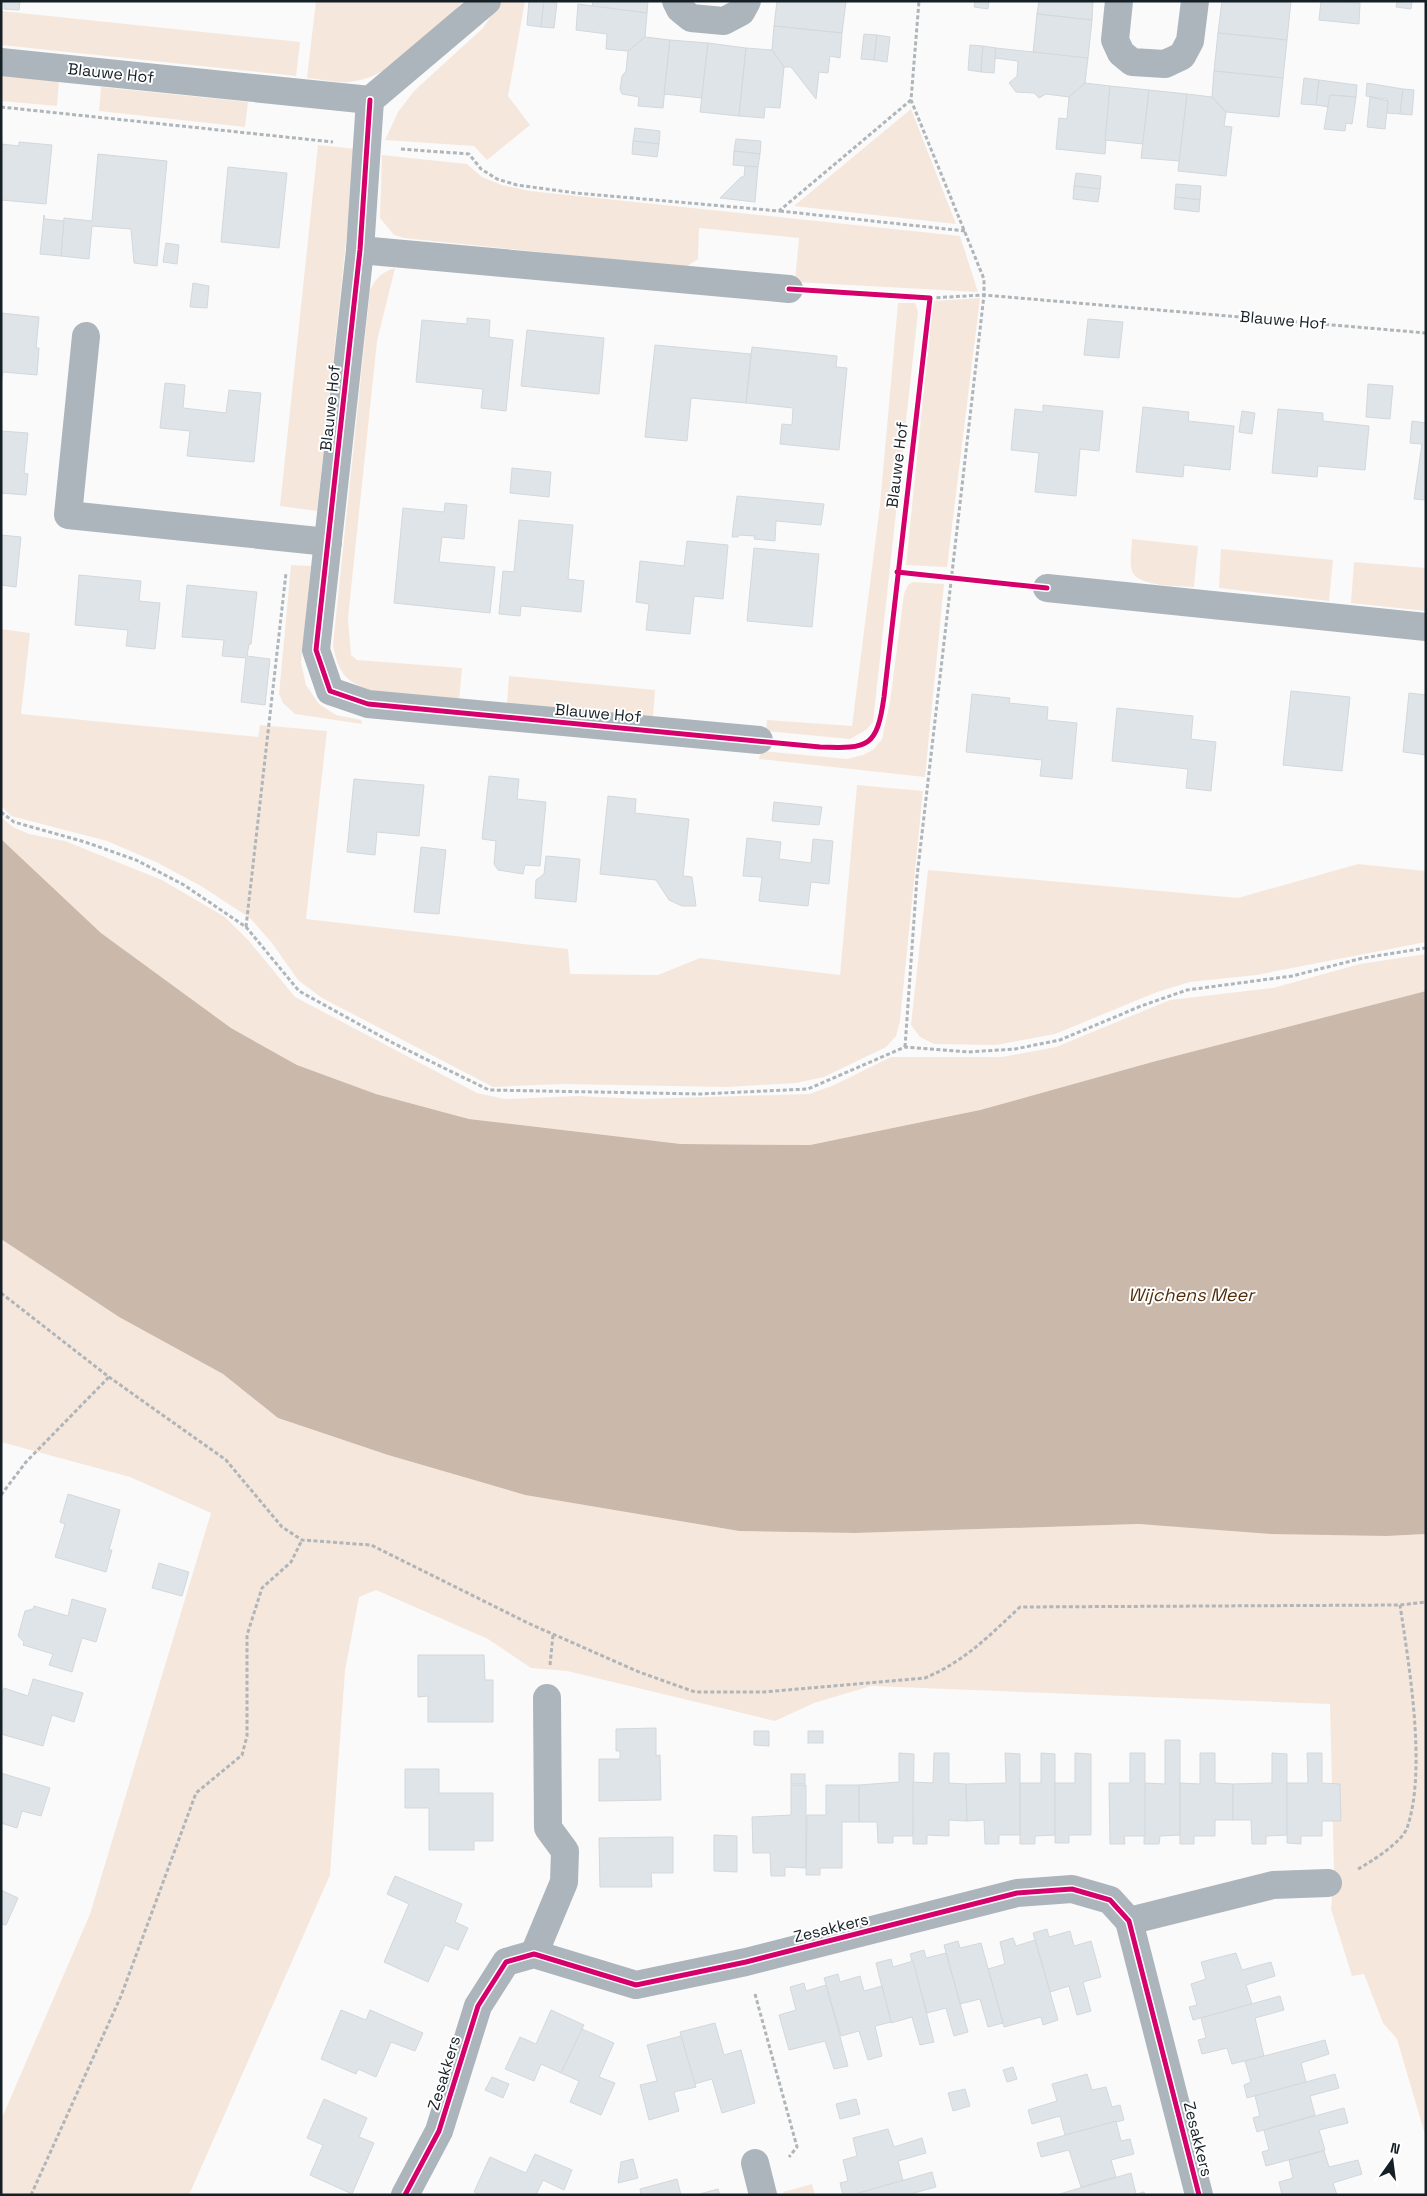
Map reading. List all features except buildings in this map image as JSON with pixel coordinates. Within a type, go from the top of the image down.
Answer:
[{"type":"street","points":[[370,100],[487,1]]},
{"type":"street","points":[[676,1],[680,9],[691,18],[724,21],[741,12],[747,1]]},
{"type":"street","points":[[1119,1],[1115,40],[1121,53],[1132,62],[1165,64],[1182,56],[1190,41],[1195,1]]},
{"type":"street","name":"Blauwe Hof","points":[[1,62],[370,100],[360,250],[316,650],[330,691],[368,704],[759,740]]},
{"type":"street","points":[[360,250],[789,289]]},
{"type":"street","points":[[86,336],[68,515],[328,542]]},
{"type":"street","points":[[1047,588],[1426,627]]},
{"type":"street","points":[[534,1954],[564,1882],[565,1851],[548,1828],[547,1698]]},
{"type":"street","points":[[1129,1921],[1273,1885],[1328,1883]]},
{"type":"street","name":"Zesakkers","points":[[405,2195],[439,2131],[478,2006],[506,1962],[534,1954],[636,1986],[746,1962],[1017,1893],[1072,1889],[1110,1900],[1129,1921],[1199,2195]]},
{"type":"street","points":[[755,2163],[763,2192]]},
{"type":"path","points":[[905,1047],[917,877],[951,577],[963,491],[984,295],[984,279],[911,100],[920,1]]},
{"type":"path","points":[[779,211],[911,100]]},
{"type":"path","points":[[1,108],[367,146],[469,154],[481,168],[497,179],[517,185],[576,193],[779,211],[964,231]]},
{"type":"path","points":[[929,308],[930,298]]},
{"type":"path","points":[[246,927],[289,539]]},
{"type":"path","points":[[942,576],[961,578]]},
{"type":"path","points":[[1,812],[14,822],[85,842],[136,860],[184,885],[246,927],[299,991],[392,1043],[489,1090],[700,1094],[808,1089],[905,1047],[968,1052],[1024,1047],[1060,1040],[1141,1006],[1187,990],[1292,976],[1363,958],[1426,948]]},
{"type":"path","points":[[1,1293],[109,1377],[226,1460],[282,1527],[302,1540],[371,1545],[530,1624],[639,1672],[695,1692],[764,1692],[924,1678],[949,1668],[973,1651],[1020,1607],[1400,1605],[1426,1602]]},
{"type":"path","points":[[1,1495],[26,1462],[109,1377]]},
{"type":"path","points":[[31,2195],[121,1996],[196,1792],[242,1755],[248,1736],[247,1635],[262,1588],[291,1562],[302,1540]]},
{"type":"path","points":[[1328,1883],[1370,1863],[1407,1830],[1416,1794],[1416,1756],[1414,1699],[1400,1605]]},
{"type":"path","points":[[746,1962],[797,2148],[763,2192]]},
{"type":"shaded area","points":[[316,1],[463,1],[427,39],[397,63],[365,79],[344,82],[307,78]]},
{"type":"shaded area","points":[[501,1],[525,1],[508,96],[530,125],[487,160],[474,146],[385,140],[398,112],[414,91],[483,28]]},
{"type":"shaded area","points":[[1,11],[300,42],[296,76],[1,45]]},
{"type":"shaded area","points":[[1,76],[59,81],[57,106],[1,101]]},
{"type":"shaded area","points":[[101,87],[248,102],[245,127],[99,111]]},
{"type":"shaded area","points":[[911,109],[956,224],[794,206]]},
{"type":"shaded area","points":[[318,145],[356,149],[317,511],[280,506]]},
{"type":"shaded area","points":[[382,155],[467,164],[482,177],[502,185],[530,191],[960,236],[978,292],[795,282],[799,238],[699,228],[698,259],[686,267],[404,238],[394,235],[380,218]]},
{"type":"shaded area","points":[[395,268],[377,341],[348,618],[351,655],[357,660],[462,668],[459,700],[400,696],[369,690],[346,677],[336,658],[333,645],[370,290],[380,276],[386,271]]},
{"type":"shaded area","points":[[980,298],[947,567],[906,565],[933,301]]},
{"type":"shaded area","points":[[898,303],[915,303],[918,312],[873,722],[866,730],[850,739],[766,731],[767,720],[852,726],[880,505]]},
{"type":"shaded area","points":[[1132,539],[1198,546],[1194,587],[1159,585],[1135,576],[1131,564]]},
{"type":"shaded area","points":[[1221,549],[1333,560],[1329,601],[1219,588]]},
{"type":"shaded area","points":[[1354,562],[1426,568],[1426,611],[1351,603]]},
{"type":"shaded area","points":[[291,565],[311,566],[301,662],[306,685],[319,704],[336,715],[361,720],[362,724],[295,714],[283,703],[279,694]]},
{"type":"shaded area","points":[[913,582],[944,584],[925,777],[759,759],[761,751],[847,759],[863,755],[874,749],[882,739],[890,702],[904,594],[908,585]]},
{"type":"shaded area","points":[[1,629],[30,633],[21,714],[258,737],[260,725],[327,731],[306,919],[568,949],[570,974],[658,975],[700,958],[840,975],[857,785],[923,791],[900,1021],[896,1036],[886,1047],[824,1077],[796,1083],[727,1087],[562,1084],[493,1087],[322,998],[298,980],[272,943],[250,918],[201,886],[156,862],[107,841],[11,816],[1,806]]},
{"type":"shaded area","points":[[509,676],[655,690],[653,718],[507,703]]},
{"type":"shaded area","points":[[1,817],[13,827],[29,834],[65,841],[162,880],[225,917],[249,941],[295,997],[477,1093],[505,1099],[578,1096],[642,1099],[809,1094],[832,1086],[891,1057],[1002,1057],[1056,1047],[1170,1000],[1273,988],[1360,964],[1426,954],[1426,991],[1156,1061],[980,1110],[810,1145],[681,1144],[469,1119],[376,1094],[297,1065],[231,1028],[101,933],[1,839]]},
{"type":"shaded area","points":[[1358,864],[1426,871],[1426,942],[1256,975],[1190,982],[1157,992],[1055,1034],[996,1045],[934,1044],[920,1037],[911,1025],[928,870],[1238,898]]},
{"type":"shaded area","points":[[1,1239],[119,1317],[223,1374],[278,1418],[388,1455],[525,1495],[739,1531],[855,1533],[1139,1524],[1387,1536],[1426,1534],[1426,2138],[1397,2039],[1383,2023],[1364,1974],[1352,1976],[1331,1909],[1334,1873],[1330,1704],[871,1686],[814,1703],[775,1721],[567,1671],[531,1668],[488,1639],[376,1590],[359,1597],[345,1671],[330,1875],[189,2195],[1,2195],[1,2120],[90,1914],[211,1513],[130,1477],[1,1442]]},
{"type":"shaded area","points":[[812,2184],[815,2195],[784,2195],[783,2192]]},
{"type":"water","name":"Wijchens Meer","points":[[1,839],[101,933],[231,1028],[297,1065],[376,1094],[469,1119],[681,1144],[810,1145],[980,1110],[1156,1061],[1426,991],[1426,1534],[1387,1536],[1271,1534],[1139,1524],[855,1533],[739,1531],[525,1495],[388,1455],[278,1418],[223,1374],[119,1317],[1,1239]]},
{"type":"cycle path","points":[[370,100],[360,250],[316,650],[330,691],[368,704],[820,747],[850,747],[868,742],[878,726],[884,697],[930,298],[789,289]]},
{"type":"cycle path","points":[[897,572],[1047,588]]},
{"type":"cycle path","points":[[405,2195],[439,2131],[478,2006],[506,1962],[534,1954],[636,1985],[746,1962],[1017,1893],[1072,1889],[1110,1900],[1129,1921],[1199,2195]]}]
